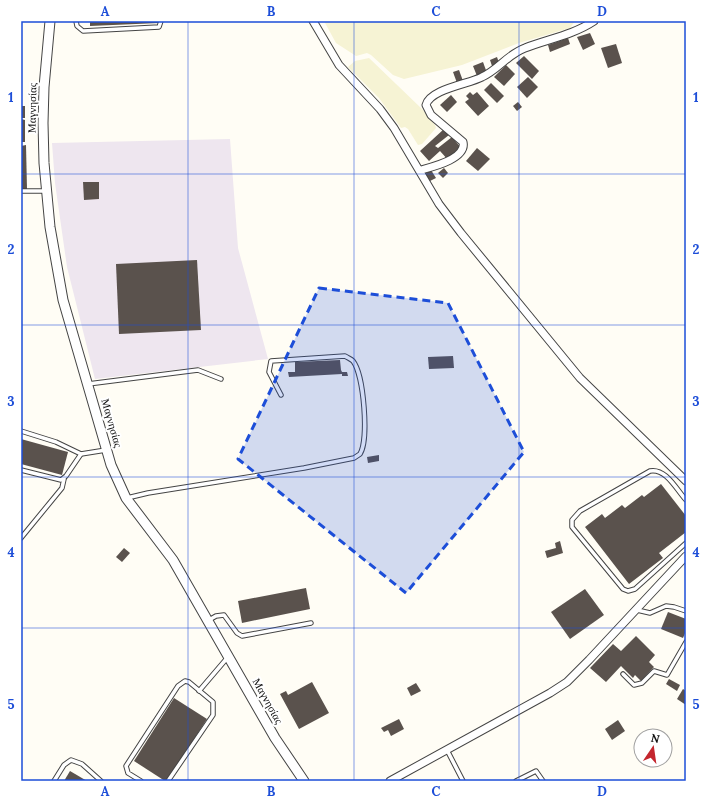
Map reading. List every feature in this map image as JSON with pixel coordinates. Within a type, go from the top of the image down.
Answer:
[{"type":"street","name":"Μαγνησίας","points":[[50,21],[43,116],[47,191],[55,258],[64,300],[107,450],[126,498],[173,560],[209,620],[275,738],[304,781]]},
{"type":"street","points":[[313,21],[339,65],[380,109],[421,170],[439,204],[461,232],[580,378],[686,481]]},
{"type":"street","points":[[421,170],[450,161],[463,149],[464,146],[463,142],[431,115],[426,105],[429,98],[483,77],[512,53],[574,31],[594,21]]},
{"type":"street","points":[[390,781],[550,693],[567,682],[637,610],[686,556]]},
{"type":"lane","points":[[76,21],[77,26],[84,30],[159,27],[161,21]]},
{"type":"lane","points":[[21,191],[47,191]]},
{"type":"lane","points":[[126,498],[170,489],[304,468],[354,458],[360,454],[365,442],[362,393],[357,370],[350,358],[345,356],[271,361],[269,372],[281,395]]},
{"type":"lane","points":[[88,384],[198,370],[220,379]]},
{"type":"lane","points":[[21,431],[56,442],[81,454],[107,450]]},
{"type":"lane","points":[[21,538],[62,488],[64,478],[81,454]]},
{"type":"lane","points":[[21,470],[61,480],[64,478]]},
{"type":"lane","points":[[686,500],[663,472],[658,470],[650,471],[580,511],[572,520],[572,527],[622,589],[628,591],[635,589],[686,543]]},
{"type":"lane","points":[[637,610],[650,613],[666,606],[686,611]]},
{"type":"lane","points":[[209,620],[224,614],[237,633],[242,636],[311,623]]},
{"type":"lane","points":[[623,674],[634,685],[642,683],[654,671],[667,675],[686,642]]},
{"type":"lane","points":[[199,691],[228,656]]},
{"type":"lane","points":[[141,781],[128,773],[126,770],[127,763],[182,682],[189,682],[213,702],[214,715],[168,781]]},
{"type":"lane","points":[[448,750],[463,781]]},
{"type":"lane","points":[[54,781],[64,765],[71,760],[82,764],[101,781]]},
{"type":"lane","points":[[516,781],[536,771],[543,781]]},
{"type":"highlighted area","points":[[319,288],[448,303],[524,452],[406,593],[238,459]]},
{"type":"shaded area","points":[[324,21],[575,21],[570,28],[519,43],[462,65],[404,79],[393,75],[371,55],[367,53],[356,56],[336,43]]},
{"type":"shaded area","points":[[369,58],[422,109],[435,125],[436,128],[422,144],[418,145],[408,129],[405,127],[401,128],[379,98],[348,67],[355,61]]},
{"type":"shaded area","points":[[230,139],[238,248],[268,359],[95,379],[67,267],[55,183],[52,143]]},
{"type":"building","points":[[90,21],[159,21],[159,23],[90,26]]},
{"type":"building","points":[[590,33],[595,44],[583,50],[577,37]]},
{"type":"building","points":[[568,38],[570,44],[550,52],[548,45]]},
{"type":"building","points":[[616,44],[622,63],[608,68],[601,48]]},
{"type":"building","points":[[524,56],[539,71],[532,79],[516,63]]},
{"type":"building","points":[[497,57],[499,63],[492,66],[490,60]]},
{"type":"building","points":[[483,62],[487,73],[477,76],[473,66]]},
{"type":"building","points":[[506,65],[515,74],[504,86],[494,77]]},
{"type":"building","points":[[459,70],[463,81],[457,83],[453,72]]},
{"type":"building","points":[[528,77],[538,87],[527,98],[517,87]]},
{"type":"building","points":[[491,83],[504,96],[497,103],[484,90]]},
{"type":"building","points":[[470,92],[473,95],[477,92],[489,106],[478,116],[465,102],[469,99],[466,96]]},
{"type":"building","points":[[451,95],[457,102],[447,112],[440,105]]},
{"type":"building","points":[[518,102],[522,107],[517,111],[513,106]]},
{"type":"building","points":[[21,106],[25,106],[25,118],[21,118]]},
{"type":"building","points":[[21,119],[25,120],[25,142],[21,142]]},
{"type":"building","points":[[444,129],[449,135],[435,146],[438,148],[452,137],[462,149],[449,161],[440,151],[429,161],[420,151]]},
{"type":"building","points":[[26,145],[27,189],[21,189],[21,146]]},
{"type":"building","points":[[477,148],[490,159],[478,171],[466,161]]},
{"type":"building","points":[[444,168],[448,173],[443,178],[438,173]]},
{"type":"building","points":[[431,170],[436,178],[430,181],[425,174]]},
{"type":"building","points":[[83,182],[99,182],[99,199],[84,200]]},
{"type":"building","points":[[197,260],[201,330],[119,334],[116,264]]},
{"type":"building","points":[[453,356],[454,368],[429,369],[428,357]]},
{"type":"building","points":[[340,360],[342,372],[347,372],[348,376],[342,376],[342,374],[289,377],[288,372],[295,372],[295,362]]},
{"type":"building","points":[[21,439],[68,452],[62,475],[21,464]]},
{"type":"building","points":[[379,455],[379,461],[368,463],[367,457]]},
{"type":"building","points":[[661,484],[686,516],[686,532],[659,553],[663,558],[629,584],[585,527],[602,514],[605,518],[622,505],[625,508],[642,495],[644,497]]},
{"type":"building","points":[[560,541],[563,553],[547,558],[545,551],[556,548],[555,543]]},
{"type":"building","points":[[124,548],[130,553],[122,562],[116,557]]},
{"type":"building","points":[[306,588],[310,609],[242,623],[238,601]]},
{"type":"building","points":[[585,589],[604,615],[570,639],[551,612]]},
{"type":"building","points":[[668,612],[686,619],[686,631],[683,638],[661,629]]},
{"type":"building","points":[[636,636],[655,655],[649,662],[654,667],[641,681],[635,675],[633,678],[621,666],[606,682],[590,668],[613,644],[621,651]]},
{"type":"building","points":[[669,679],[680,685],[677,691],[666,684]]},
{"type":"building","points":[[312,682],[329,713],[299,729],[280,694],[286,691],[288,695]]},
{"type":"building","points":[[416,683],[421,691],[411,696],[407,688]]},
{"type":"building","points":[[683,689],[686,691],[686,705],[677,699]]},
{"type":"building","points":[[174,698],[207,719],[167,781],[165,781],[134,761]]},
{"type":"building","points":[[399,719],[404,729],[391,736],[388,730],[384,732],[381,728]]},
{"type":"building","points":[[618,720],[625,731],[612,740],[605,729]]},
{"type":"building","points":[[70,771],[87,781],[64,781]]}]
